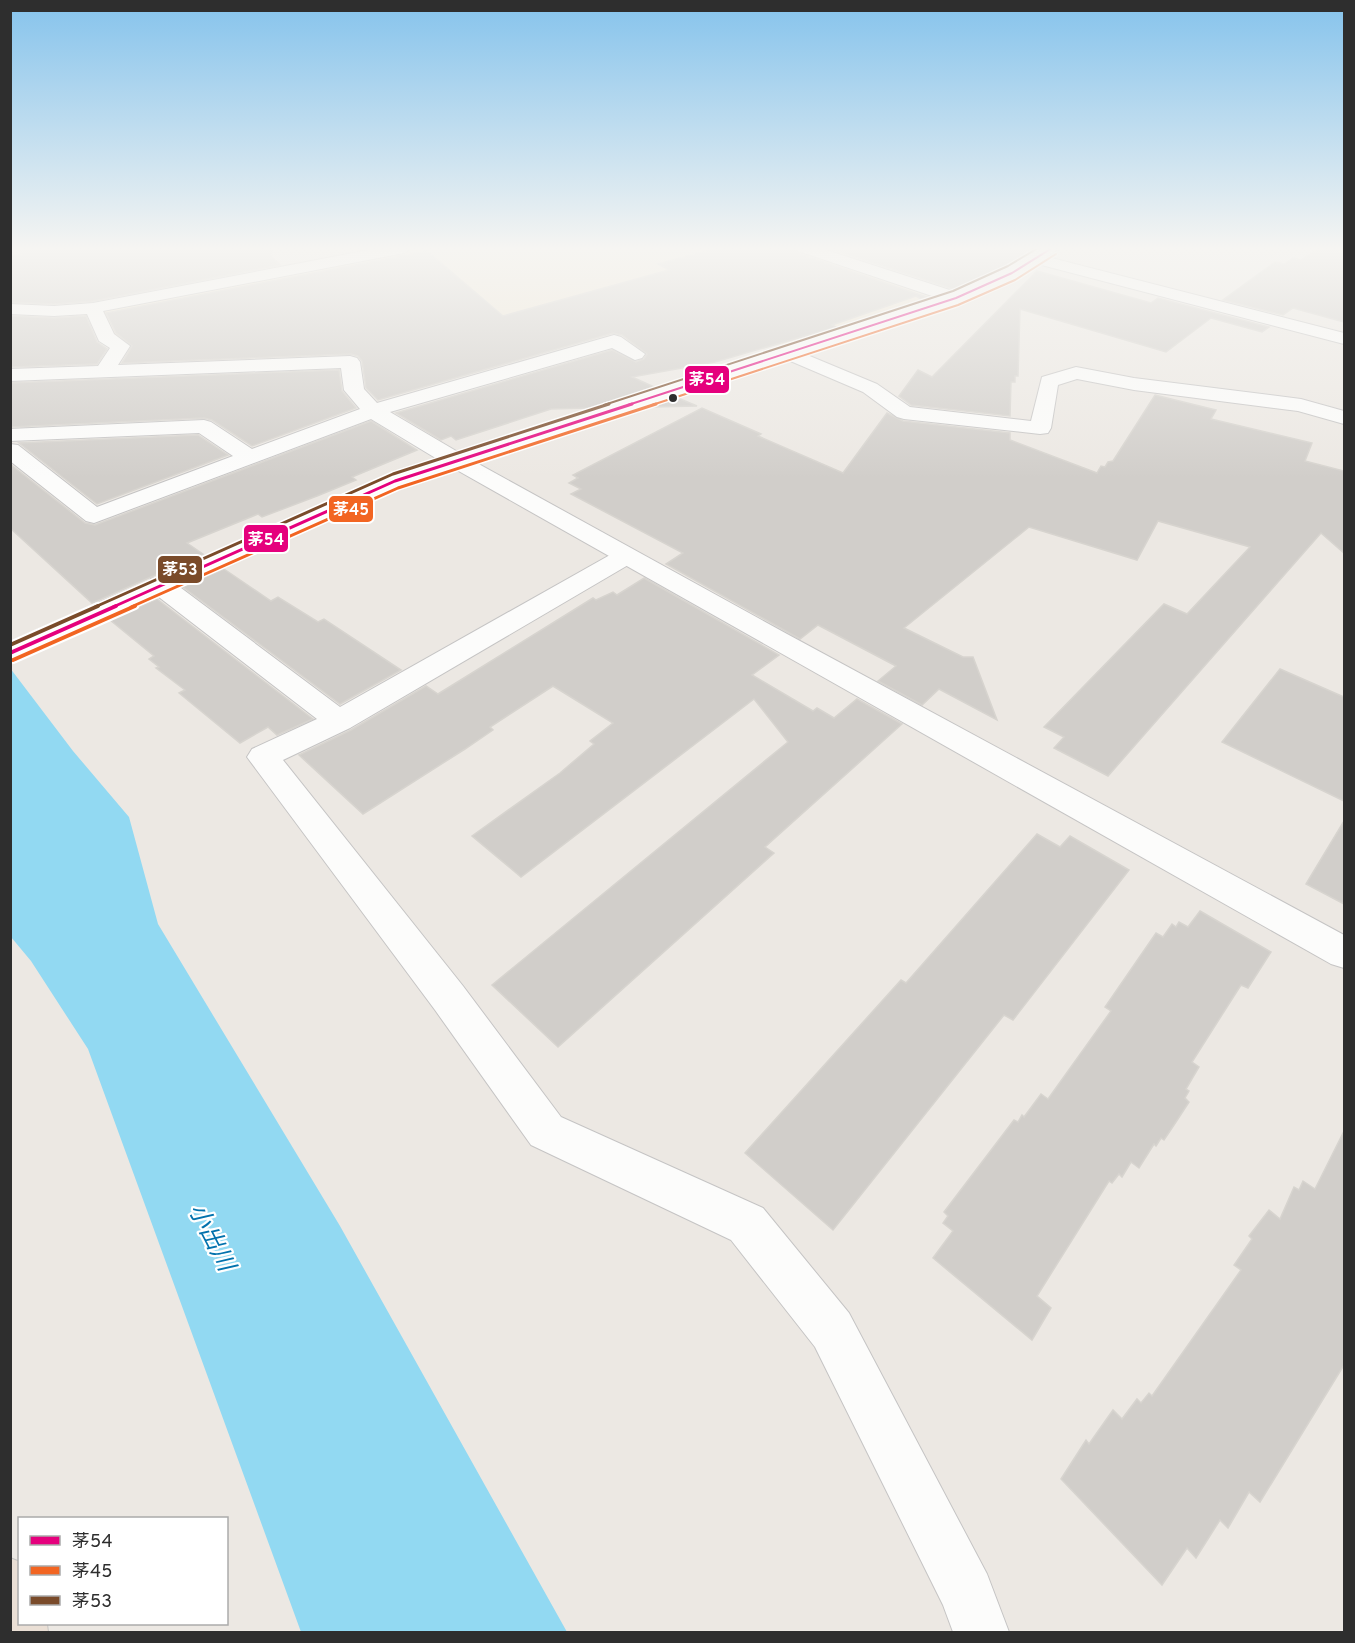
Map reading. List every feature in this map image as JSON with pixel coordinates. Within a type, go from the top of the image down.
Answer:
[{"type":"highway","points":[[10,1586],[18,1623]]},
{"type":"street","points":[[100,325],[106,337],[121,346],[104,371]]},
{"type":"street","points":[[10,653],[395,481],[875,325]]},
{"type":"street","points":[[1293,325],[1344,339]]},
{"type":"street","points":[[10,450],[94,516],[373,411],[614,341],[635,354]]},
{"type":"street","points":[[788,353],[870,388],[904,413],[1040,428],[1049,381],[1076,374],[1134,384],[1301,405],[1344,418]]},
{"type":"street","points":[[10,375],[350,362],[354,390],[373,411],[455,460],[1344,953]]},
{"type":"street","points":[[10,435],[204,426],[249,457]]},
{"type":"street","points":[[626,556],[339,721],[263,757],[449,998],[546,1131],[747,1224],[832,1330],[967,1594],[981,1632]]},
{"type":"street","points":[[160,585],[339,721]]},
{"type":"shaded area","points":[[107,325],[405,325],[260,335],[113,337]]},
{"type":"shaded area","points":[[695,325],[842,325],[783,344]]},
{"type":"water","name":"小出川","points":[[10,668],[73,751],[129,817],[158,924],[340,1226],[567,1632],[301,1632],[88,1049],[31,961],[11,937]]},
{"type":"building","points":[[10,325],[90,325],[97,342],[107,349],[97,364],[10,367]]},
{"type":"building","points":[[112,325],[833,325],[836,327],[715,362],[632,377],[654,387],[590,408],[551,409],[456,440],[451,436],[441,440],[396,413],[612,350],[636,362],[644,359],[647,354],[622,335],[613,333],[378,400],[366,388],[362,361],[358,356],[351,354],[122,363],[132,346],[116,333]]},
{"type":"building","points":[[984,325],[1020,325],[1018,376],[1015,376],[1015,382],[1011,382],[1010,416],[911,405],[899,396],[918,370],[932,377]]},
{"type":"building","points":[[1073,325],[1202,325],[1166,352]]},
{"type":"building","points":[[1235,325],[1269,327],[1262,332]]},
{"type":"building","points":[[339,370],[342,391],[356,408],[252,446],[212,420],[204,418],[10,427],[10,383]]},
{"type":"building","points":[[1155,395],[1216,410],[1211,419],[1312,443],[1305,461],[1344,471],[1344,553],[1321,533],[1108,776],[1054,748],[1064,737],[1044,727],[1164,604],[1187,614],[1250,547],[1158,521],[1137,560],[1029,527],[904,628],[963,657],[973,657],[997,720],[939,689],[922,705],[878,681],[896,666],[818,625],[800,639],[666,564],[683,553],[571,494],[581,489],[569,483],[578,478],[573,475],[702,408],[761,434],[758,436],[843,473],[887,413],[903,421],[1010,433],[1010,440],[1097,473],[1101,466],[1105,467],[1108,462],[1113,461]]},
{"type":"building","points":[[678,398],[697,406],[651,407]]},
{"type":"building","points":[[371,421],[417,450],[352,477],[356,480],[317,496],[262,517],[258,514],[187,543],[203,554],[92,603],[10,528],[10,464],[85,523],[95,525]]},
{"type":"building","points":[[198,435],[228,455],[97,504],[19,443]]},
{"type":"building","points":[[224,569],[271,601],[278,597],[318,622],[324,619],[401,670],[340,704],[183,587]]},
{"type":"building","points":[[644,578],[779,655],[752,675],[813,711],[817,708],[834,718],[857,699],[902,724],[765,847],[774,853],[558,1047],[492,985],[788,742],[754,699],[521,877],[472,836],[560,773],[594,744],[590,741],[613,723],[553,686],[490,727],[493,730],[465,749],[363,814],[299,755],[351,730],[426,686],[438,694],[593,598],[596,600],[613,592],[617,595]]},
{"type":"building","points":[[157,599],[313,719],[277,735],[268,727],[240,743],[179,693],[185,690],[156,668],[159,667],[149,659],[154,656],[110,620]]},
{"type":"building","points":[[1280,669],[1344,697],[1344,801],[1222,742]]},
{"type":"building","points":[[1344,821],[1344,904],[1306,884]]},
{"type":"building","points":[[1037,834],[1060,847],[1070,836],[1129,870],[1013,1020],[1004,1015],[833,1230],[745,1153],[901,980],[906,983]]},
{"type":"building","points":[[1200,911],[1271,952],[1248,988],[1241,985],[1192,1062],[1199,1067],[1186,1089],[1189,1091],[1185,1098],[1189,1102],[1164,1140],[1161,1138],[1156,1146],[1154,1144],[1139,1168],[1131,1162],[1122,1177],[1119,1174],[1112,1183],[1109,1181],[1037,1296],[1051,1308],[1032,1340],[933,1258],[953,1231],[943,1223],[948,1216],[944,1212],[1014,1120],[1018,1122],[1022,1115],[1024,1117],[1041,1094],[1048,1099],[1111,1011],[1105,1007],[1156,933],[1163,937],[1172,924],[1176,927],[1179,922],[1188,927]]},
{"type":"building","points":[[1344,1131],[1344,1365],[1260,1502],[1249,1492],[1228,1528],[1220,1520],[1196,1558],[1187,1548],[1162,1585],[1061,1479],[1086,1440],[1089,1444],[1113,1410],[1122,1419],[1137,1399],[1141,1403],[1149,1393],[1152,1396],[1241,1270],[1234,1265],[1252,1239],[1249,1236],[1269,1210],[1280,1219],[1294,1187],[1299,1190],[1303,1181],[1315,1189]]},
{"type":"transit line","name":"茅53","points":[[10,645],[393,474],[850,325]]},
{"type":"transit line","name":"茅54","points":[[10,653],[395,481],[874,325]]},
{"type":"transit line","name":"茅45","points":[[13,660],[398,488],[898,325]]}]
